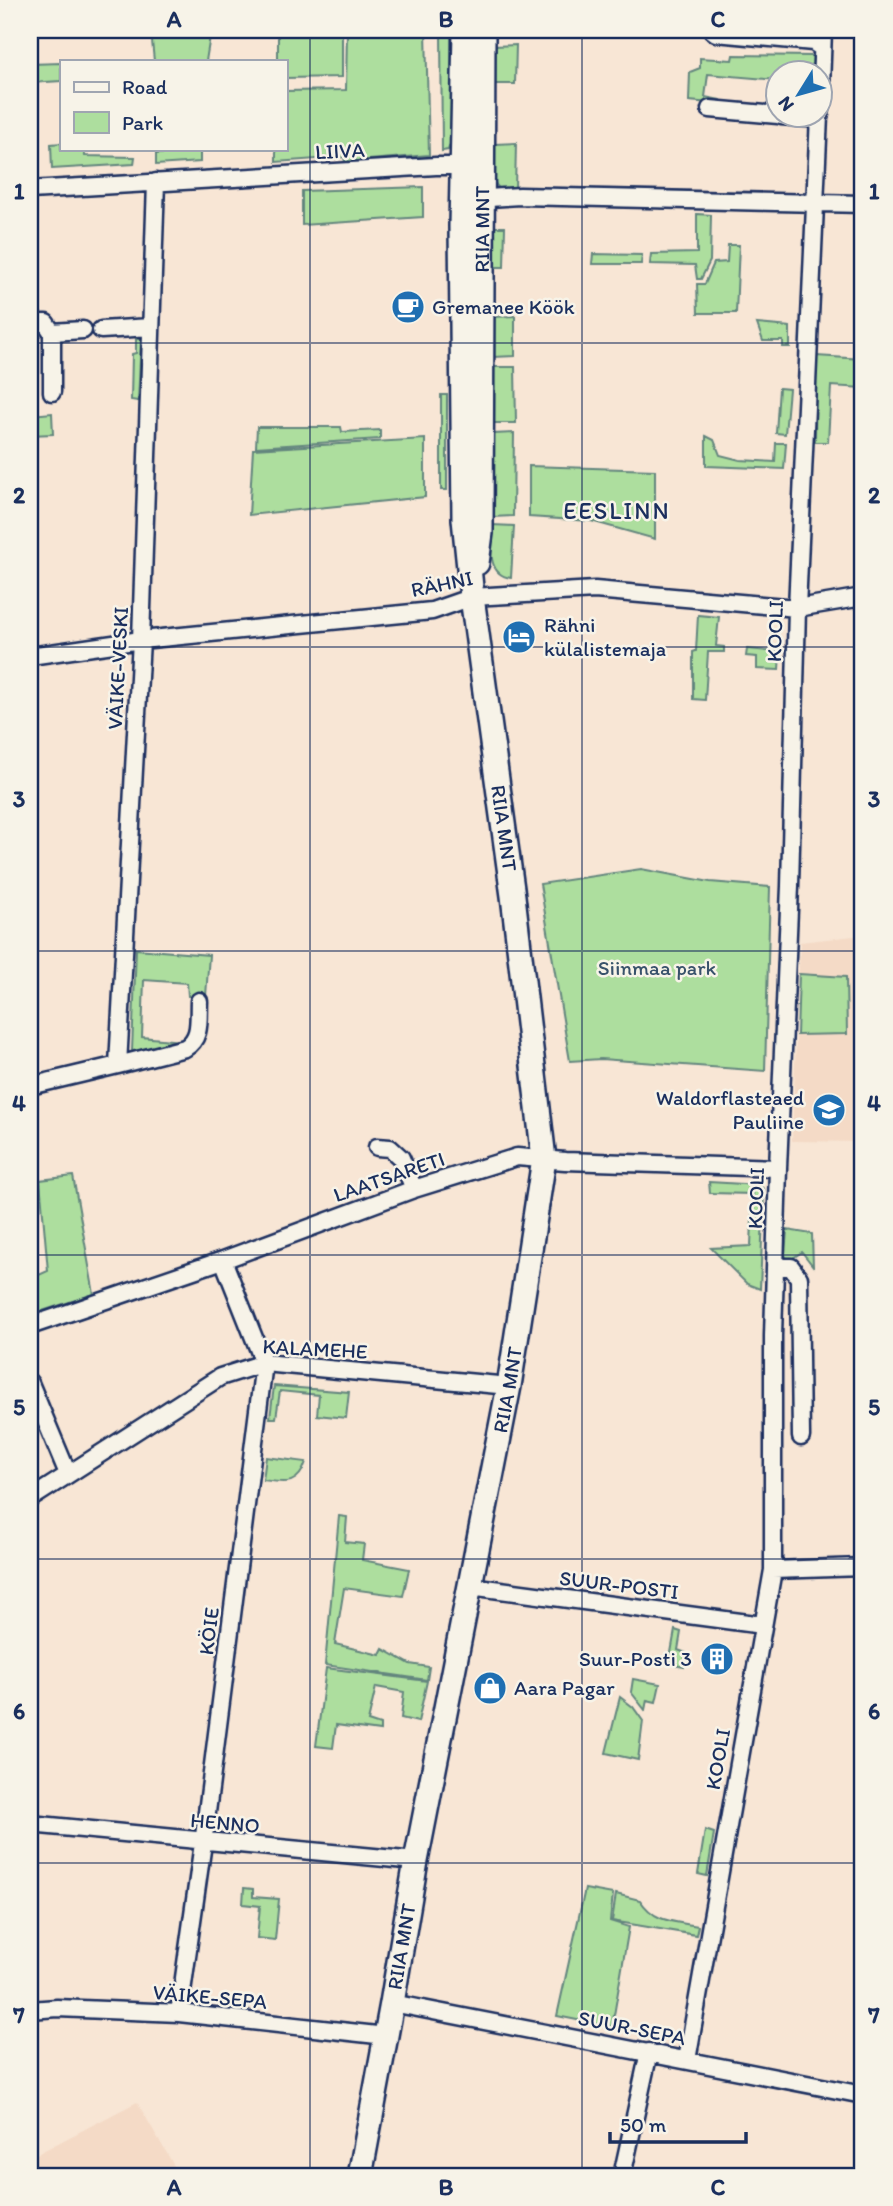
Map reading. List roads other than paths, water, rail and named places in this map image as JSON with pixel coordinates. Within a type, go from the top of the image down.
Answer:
[{"type":"main road","name":"RIIA MNT","points":[[359,2176],[416,1861],[509,1386],[544,1159],[513,896],[472,597],[481,533],[473,185],[465,30]]},
{"type":"main road","name":"RIIA MNT","points":[[473,185],[484,30]]},
{"type":"street","points":[[712,30],[716,33],[813,42],[822,48]]},
{"type":"street","name":"KOOLI","points":[[821,60],[823,30]]},
{"type":"street","points":[[710,110],[764,114]]},
{"type":"street","name":"KOOLI","points":[[687,2060],[773,1570],[778,1168],[790,886],[797,608],[819,130]]},
{"type":"street","name":"LIIVA","points":[[30,190],[436,166],[473,185],[520,196],[863,204]]},
{"type":"street","name":"VÄIKE-VESKI","points":[[118,1065],[141,640],[156,182]]},
{"type":"street","points":[[30,323],[46,323],[52,332],[52,392]]},
{"type":"street","points":[[101,330],[151,327]]},
{"type":"street","points":[[52,332],[83,330]]},
{"type":"street","name":"RÄHNI","points":[[30,656],[141,640],[432,611],[472,597],[595,590],[797,608],[863,597]]},
{"type":"street","points":[[30,1086],[193,1044],[197,1036],[199,1001]]},
{"type":"street","points":[[377,1147],[390,1148],[401,1158],[414,1189]]},
{"type":"street","name":"LAATSARETI","points":[[30,1326],[223,1260],[414,1189],[517,1157],[778,1168]]},
{"type":"street","name":"KÖIE","points":[[179,2013],[264,1363],[223,1260]]},
{"type":"street","points":[[775,1267],[791,1267],[799,1278],[801,1437]]},
{"type":"street","name":"KALAMEHE","points":[[30,1499],[220,1377],[264,1363],[509,1386]]},
{"type":"street","points":[[30,1383],[68,1474]]},
{"type":"street","points":[[773,1570],[863,1567]]},
{"type":"street","name":"SUUR-POSTI","points":[[470,1586],[763,1625]]},
{"type":"street","name":"HENNO","points":[[30,1824],[416,1861]]},
{"type":"street","name":"SUUR-SEPA","points":[[392,2003],[863,2095]]},
{"type":"street","name":"VÄIKE-SEPA","points":[[30,2010],[57,2008],[179,2013],[386,2036]]},
{"type":"street","points":[[622,2176],[649,2052]]},
{"type":"place","name":"Gremanee Köök","points":[[408,307]]},
{"type":"place","name":"Rähni külalistemaja","points":[[519,637]]},
{"type":"place","name":"Waldorflasteaed Pauliine","points":[[829,1110]]},
{"type":"place","name":"Suur-Posti 3","points":[[717,1659]]},
{"type":"place","name":"Aara Pagar","points":[[490,1688]]},
{"type":"district","name":"EESLINN","points":[[617,511]]},
{"type":"park label","name":"Siinmaa park","points":[[657,968]]}]
